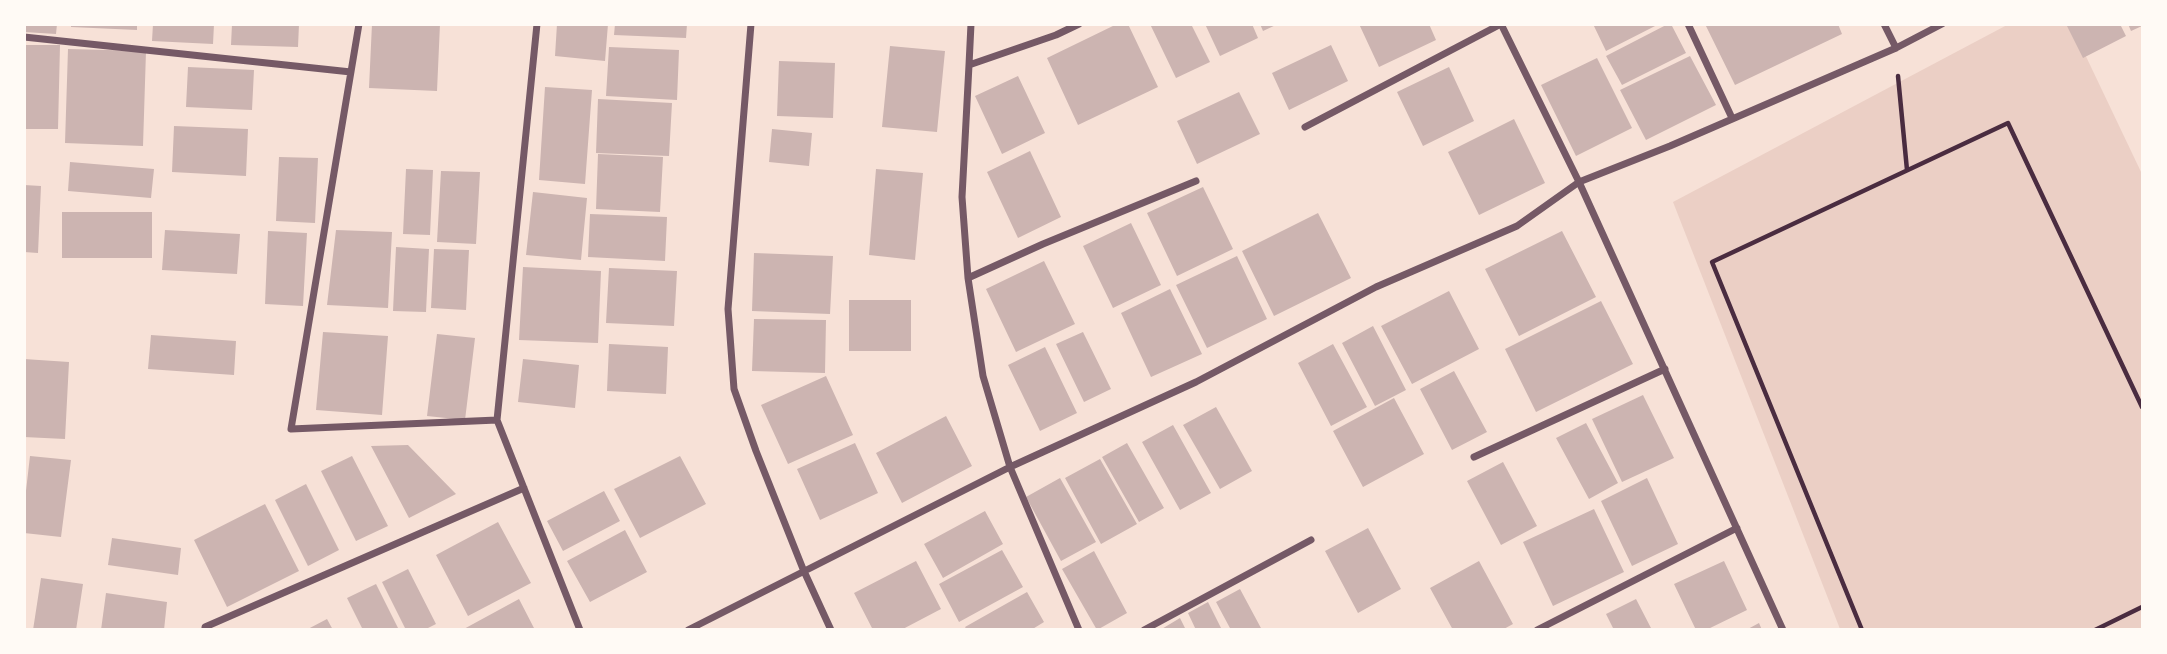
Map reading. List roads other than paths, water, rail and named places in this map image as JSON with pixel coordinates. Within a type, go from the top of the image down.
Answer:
[{"type":"street","points":[[359,24],[291,429],[497,420]]},
{"type":"street","points":[[537,24],[497,420],[580,629]]},
{"type":"street","points":[[751,24],[727,309],[734,389],[803,569],[831,629]]},
{"type":"street","points":[[971,24],[962,197],[968,278],[984,376],[1010,467],[1079,629]]},
{"type":"street","points":[[969,65],[1056,35],[1079,24]]},
{"type":"street","points":[[1305,127],[1501,24],[1579,182],[1783,629]]},
{"type":"street","points":[[1688,24],[1732,118]]},
{"type":"street","points":[[1884,24],[1896,48]]},
{"type":"street","points":[[688,629],[1010,467],[1196,382],[1376,287],[1517,226],[1579,182],[1670,146],[1896,48],[1942,24]]},
{"type":"street","points":[[24,37],[351,72]]},
{"type":"street","points":[[968,278],[1042,244],[1196,181]]},
{"type":"street","points":[[1474,457],[1665,369]]},
{"type":"street","points":[[205,629],[524,488]]},
{"type":"street","points":[[1537,629],[1737,528]]},
{"type":"street","points":[[1144,629],[1311,540]]}]
